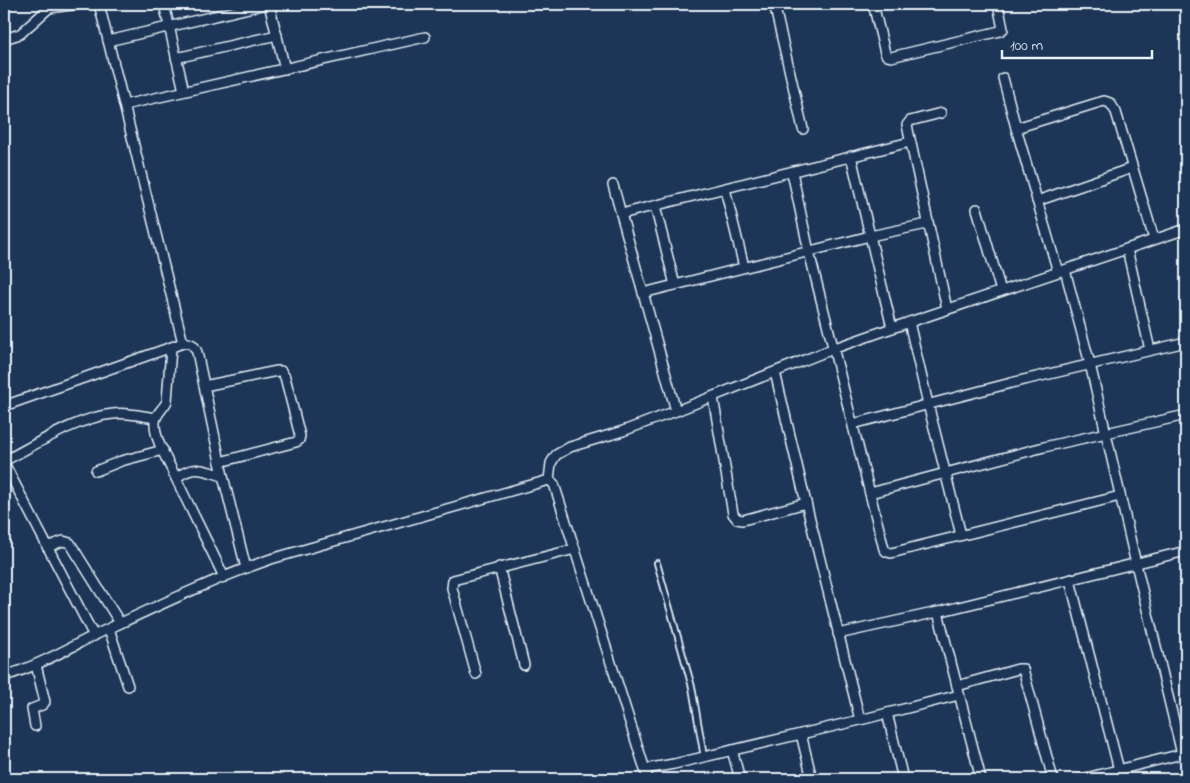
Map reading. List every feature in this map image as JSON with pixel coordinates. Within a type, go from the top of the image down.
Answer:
[{"type":"street","points":[[4,39],[20,34],[49,6],[79,4]]},
{"type":"street","points":[[99,4],[183,343]]},
{"type":"street","points":[[164,4],[184,91]]},
{"type":"street","points":[[108,41],[268,4],[285,69]]},
{"type":"street","points":[[787,4],[774,5],[803,129]]},
{"type":"street","points":[[873,4],[885,53],[891,57],[1000,31],[1003,29],[1003,25],[998,4]]},
{"type":"street","points":[[176,58],[277,35]]},
{"type":"street","points":[[124,105],[425,37]]},
{"type":"street","points":[[1003,78],[1037,201],[1062,271],[1090,364],[1136,564],[1184,754],[1082,779]]},
{"type":"street","points":[[1186,80],[1186,107]]},
{"type":"street","points":[[1016,128],[1104,101],[1110,103],[1116,112],[1154,239]]},
{"type":"street","points":[[941,114],[907,122],[927,224],[947,309]]},
{"type":"street","points":[[621,214],[910,142]]},
{"type":"street","points":[[851,156],[892,328]]},
{"type":"street","points":[[1037,201],[1132,168]]},
{"type":"street","points":[[792,172],[809,252],[884,549],[887,552],[1120,496]]},
{"type":"street","points":[[613,185],[676,412]]},
{"type":"street","points":[[725,188],[744,267]]},
{"type":"street","points":[[655,206],[675,285]]},
{"type":"street","points":[[977,209],[1001,291]]},
{"type":"street","points":[[643,293],[870,236],[927,224]]},
{"type":"street","points":[[549,480],[551,463],[562,450],[676,412],[834,348],[1186,229]]},
{"type":"street","points":[[1127,249],[1150,350]]},
{"type":"street","points":[[910,322],[944,473],[961,535]]},
{"type":"street","points":[[853,424],[1090,364],[1186,342]]},
{"type":"street","points":[[4,406],[183,343],[193,344],[196,348],[223,476],[246,568]]},
{"type":"street","points":[[171,348],[167,401],[166,406],[155,418],[156,430],[162,450],[224,577]]},
{"type":"street","points":[[204,386],[281,371],[285,377],[300,436],[296,442],[220,462]]},
{"type":"street","points":[[775,372],[860,720]]},
{"type":"street","points":[[713,397],[733,514],[738,519],[744,520],[806,503]]},
{"type":"street","points":[[94,636],[4,462],[72,426],[94,418],[121,413],[155,418]]},
{"type":"street","points":[[870,493],[1106,433],[1186,415]]},
{"type":"street","points":[[96,471],[121,461],[162,450]]},
{"type":"street","points":[[176,478],[193,468],[223,476]]},
{"type":"street","points":[[549,480],[554,484],[648,779]]},
{"type":"street","points":[[4,676],[36,664],[120,623],[246,568],[281,556],[549,480]]},
{"type":"street","points":[[47,546],[63,541],[70,543],[120,623]]},
{"type":"street","points":[[476,674],[451,583],[453,580],[575,549]]},
{"type":"street","points":[[838,634],[938,612],[1186,551]]},
{"type":"street","points":[[499,567],[524,665]]},
{"type":"street","points":[[1070,580],[1119,770]]},
{"type":"street","points":[[938,612],[981,779]]},
{"type":"street","points":[[109,629],[128,686]]},
{"type":"street","points":[[35,726],[32,709],[45,702],[36,664]]},
{"type":"street","points":[[645,769],[704,757],[887,713],[1018,669],[1023,669],[1053,779]]},
{"type":"street","points":[[887,713],[903,779]]},
{"type":"street","points":[[801,734],[812,779]]},
{"type":"street","points":[[732,750],[740,779]]},
{"type":"lane","points":[[657,563],[692,687],[704,757]]}]
